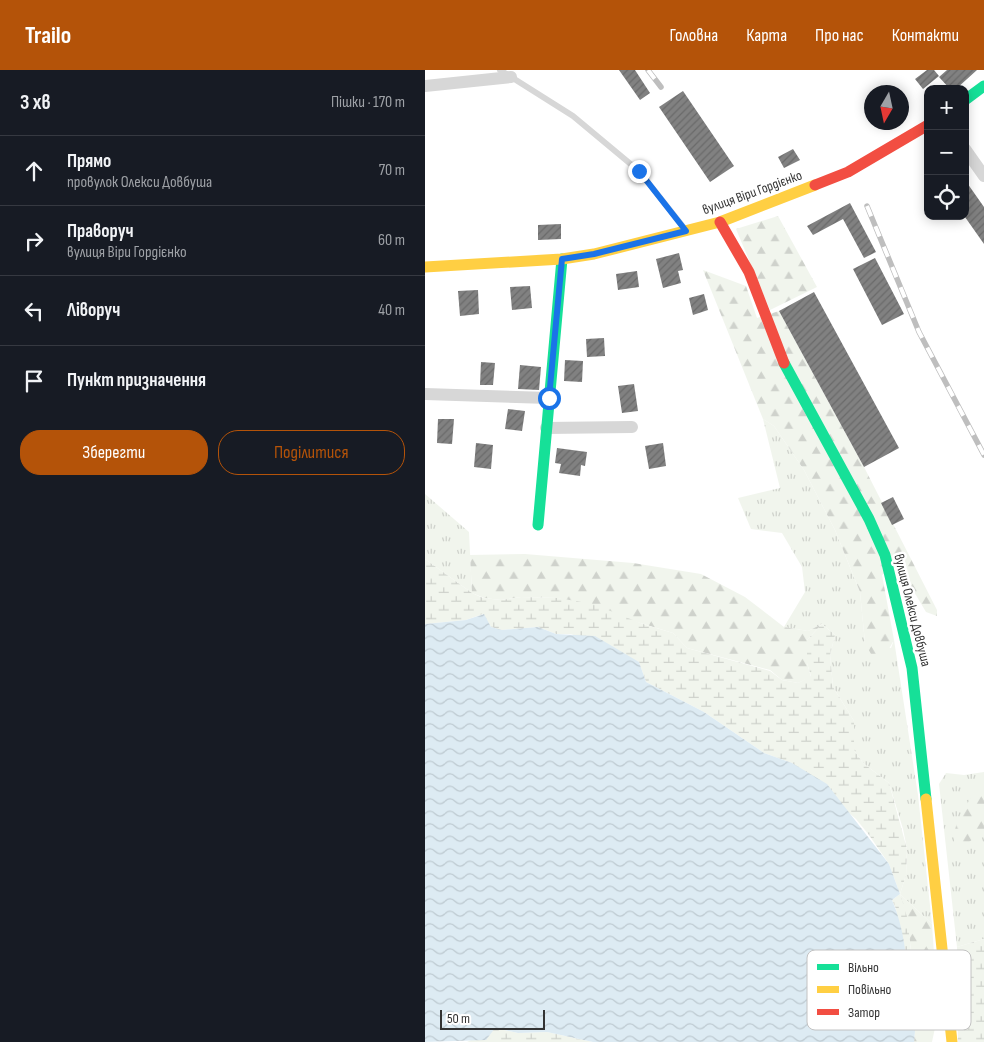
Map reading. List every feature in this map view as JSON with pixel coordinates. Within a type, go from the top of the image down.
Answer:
[{"type":"street","points":[[425,86],[506,74]]},
{"type":"street","points":[[969,97],[984,86]]},
{"type":"street","name":"вулиця Віри Гордієнко","points":[[425,267],[562,259],[594,254],[720,222],[848,172],[924,127]]},
{"type":"street","points":[[969,155],[984,176]]},
{"type":"street","name":"вулиця Олекси Довбуша","points":[[720,222],[749,272],[779,352],[869,519],[885,555],[912,668],[943,950]]},
{"type":"street","points":[[537,525],[562,259]]},
{"type":"street","points":[[425,394],[549,398]]},
{"type":"street","points":[[547,428],[632,426]]},
{"type":"lane","points":[[506,74],[573,116],[639,171],[686,231]]},
{"type":"green space","points":[[778,216],[817,287],[770,310],[736,229]]},
{"type":"green space","points":[[703,270],[746,286],[757,318],[779,311],[864,467],[937,610],[937,616],[926,612],[901,570],[894,568],[882,575],[894,640],[886,654],[876,656],[871,654],[865,643],[860,592],[835,530],[804,470],[774,426],[763,419]]},
{"type":"green space","points":[[763,419],[774,426],[804,470],[835,530],[860,592],[865,643],[891,648],[894,640],[918,795],[932,924],[900,894],[906,875],[907,849],[903,829],[889,783],[863,763],[854,750],[854,721],[833,687],[830,655],[835,635],[822,624],[808,631],[784,627],[805,592],[802,567],[782,533],[751,529],[738,498],[780,488]]},
{"type":"green space","points":[[425,494],[469,532],[472,593],[425,559]]},
{"type":"green space","points":[[525,554],[633,563],[701,574],[745,597],[784,627],[808,631],[822,624],[807,640],[807,663],[811,677],[798,683],[782,680],[770,670],[687,648],[673,633],[558,598],[521,597],[501,600],[484,598],[472,593],[470,555]]},
{"type":"green space","points":[[425,559],[472,593],[483,598],[501,600],[521,597],[558,598],[593,604],[643,624],[673,633],[687,648],[770,671],[782,680],[798,683],[811,676],[807,663],[807,640],[822,624],[835,635],[830,655],[833,687],[854,721],[854,750],[863,763],[889,783],[907,849],[906,875],[900,894],[889,864],[856,819],[792,763],[764,753],[704,712],[646,682],[639,662],[571,634],[556,634],[538,627],[502,630],[491,627],[483,614],[466,620],[425,624]]},
{"type":"green space","points":[[984,772],[984,939],[957,947],[939,784],[946,773],[964,775]]},
{"type":"green space","points":[[984,783],[984,831],[969,842],[954,845],[954,835],[961,814],[976,787]]},
{"type":"green space","points":[[900,894],[932,924],[934,950],[911,950]]},
{"type":"green space","points":[[900,894],[907,917],[911,950],[902,950],[896,909],[892,900]]},
{"type":"green space","points":[[984,939],[984,1042],[958,1042],[958,1030],[971,1030],[971,950],[957,950],[957,947]]},
{"type":"green space","points":[[495,1028],[518,1033],[547,1032],[593,1042],[467,1042]]},
{"type":"green space","points":[[915,1030],[935,1030],[932,1042],[914,1042]]},
{"type":"water","points":[[484,614],[491,627],[502,630],[538,627],[556,634],[595,636],[639,662],[646,682],[704,712],[764,753],[792,763],[827,784],[889,864],[900,894],[892,900],[901,925],[905,950],[807,950],[807,1030],[914,1030],[914,1042],[593,1042],[547,1032],[518,1033],[495,1028],[486,1040],[425,1042],[425,624],[466,620]]},
{"type":"building","points":[[619,70],[635,70],[650,93],[640,100]]},
{"type":"building","points":[[927,70],[934,70],[939,76],[928,85],[924,85],[923,89],[915,79]]},
{"type":"building","points":[[947,70],[977,70],[960,85],[946,85],[939,77]]},
{"type":"building","points":[[683,91],[734,166],[710,182],[659,107]]},
{"type":"building","points":[[793,149],[800,160],[784,168],[778,157]]},
{"type":"building","points":[[969,186],[984,207],[984,244],[967,220],[969,220]]},
{"type":"building","points":[[850,203],[876,252],[864,258],[843,219],[813,235],[807,226]]},
{"type":"building","points":[[561,224],[561,239],[538,240],[538,225]]},
{"type":"building","points":[[679,253],[683,270],[678,271],[681,283],[663,288],[656,259]]},
{"type":"building","points":[[875,258],[904,314],[882,325],[853,269]]},
{"type":"building","points":[[637,271],[639,287],[618,290],[616,274]]},
{"type":"building","points":[[530,286],[532,308],[512,310],[510,287]]},
{"type":"building","points":[[478,290],[479,314],[460,316],[458,291]]},
{"type":"building","points":[[814,292],[899,448],[864,467],[779,311]]},
{"type":"building","points":[[704,294],[708,310],[693,315],[689,298]]},
{"type":"building","points":[[604,338],[605,356],[587,357],[586,339]]},
{"type":"building","points":[[565,360],[583,361],[582,382],[564,381]]},
{"type":"building","points":[[481,362],[495,363],[493,385],[480,385]]},
{"type":"building","points":[[520,365],[541,367],[539,390],[518,389]]},
{"type":"building","points":[[634,384],[638,411],[622,413],[618,386]]},
{"type":"building","points":[[508,409],[525,411],[522,431],[505,429]]},
{"type":"building","points":[[438,419],[454,419],[452,444],[437,443]]},
{"type":"building","points":[[476,443],[493,445],[491,469],[474,467]]},
{"type":"building","points":[[663,443],[666,466],[649,469],[645,446]]},
{"type":"building","points":[[557,448],[587,452],[585,466],[581,465],[580,476],[559,473],[561,464],[555,463]]},
{"type":"building","points":[[893,497],[904,519],[892,525],[881,503]]},
{"type":"railway","points":[[648,70],[661,87]]},
{"type":"railway","points":[[867,206],[919,332],[984,455]]},
{"type":"traffic: fast","points":[[969,97],[984,86]]},
{"type":"traffic: fast","points":[[538,525],[562,259]]},
{"type":"traffic: fast","points":[[784,363],[869,519],[885,555],[912,668],[926,799]]},
{"type":"traffic: slow","points":[[425,267],[562,259],[594,254],[720,222],[815,185]]},
{"type":"traffic: slow","points":[[926,799],[942,950]]},
{"type":"traffic: slow","points":[[951,1030],[952,1042]]},
{"type":"traffic: jam","points":[[815,185],[848,172],[924,127]]},
{"type":"traffic: jam","points":[[720,222],[749,272],[784,363]]},
{"type":"route","points":[[549,398],[562,259],[594,254],[686,231],[639,171]]}]
